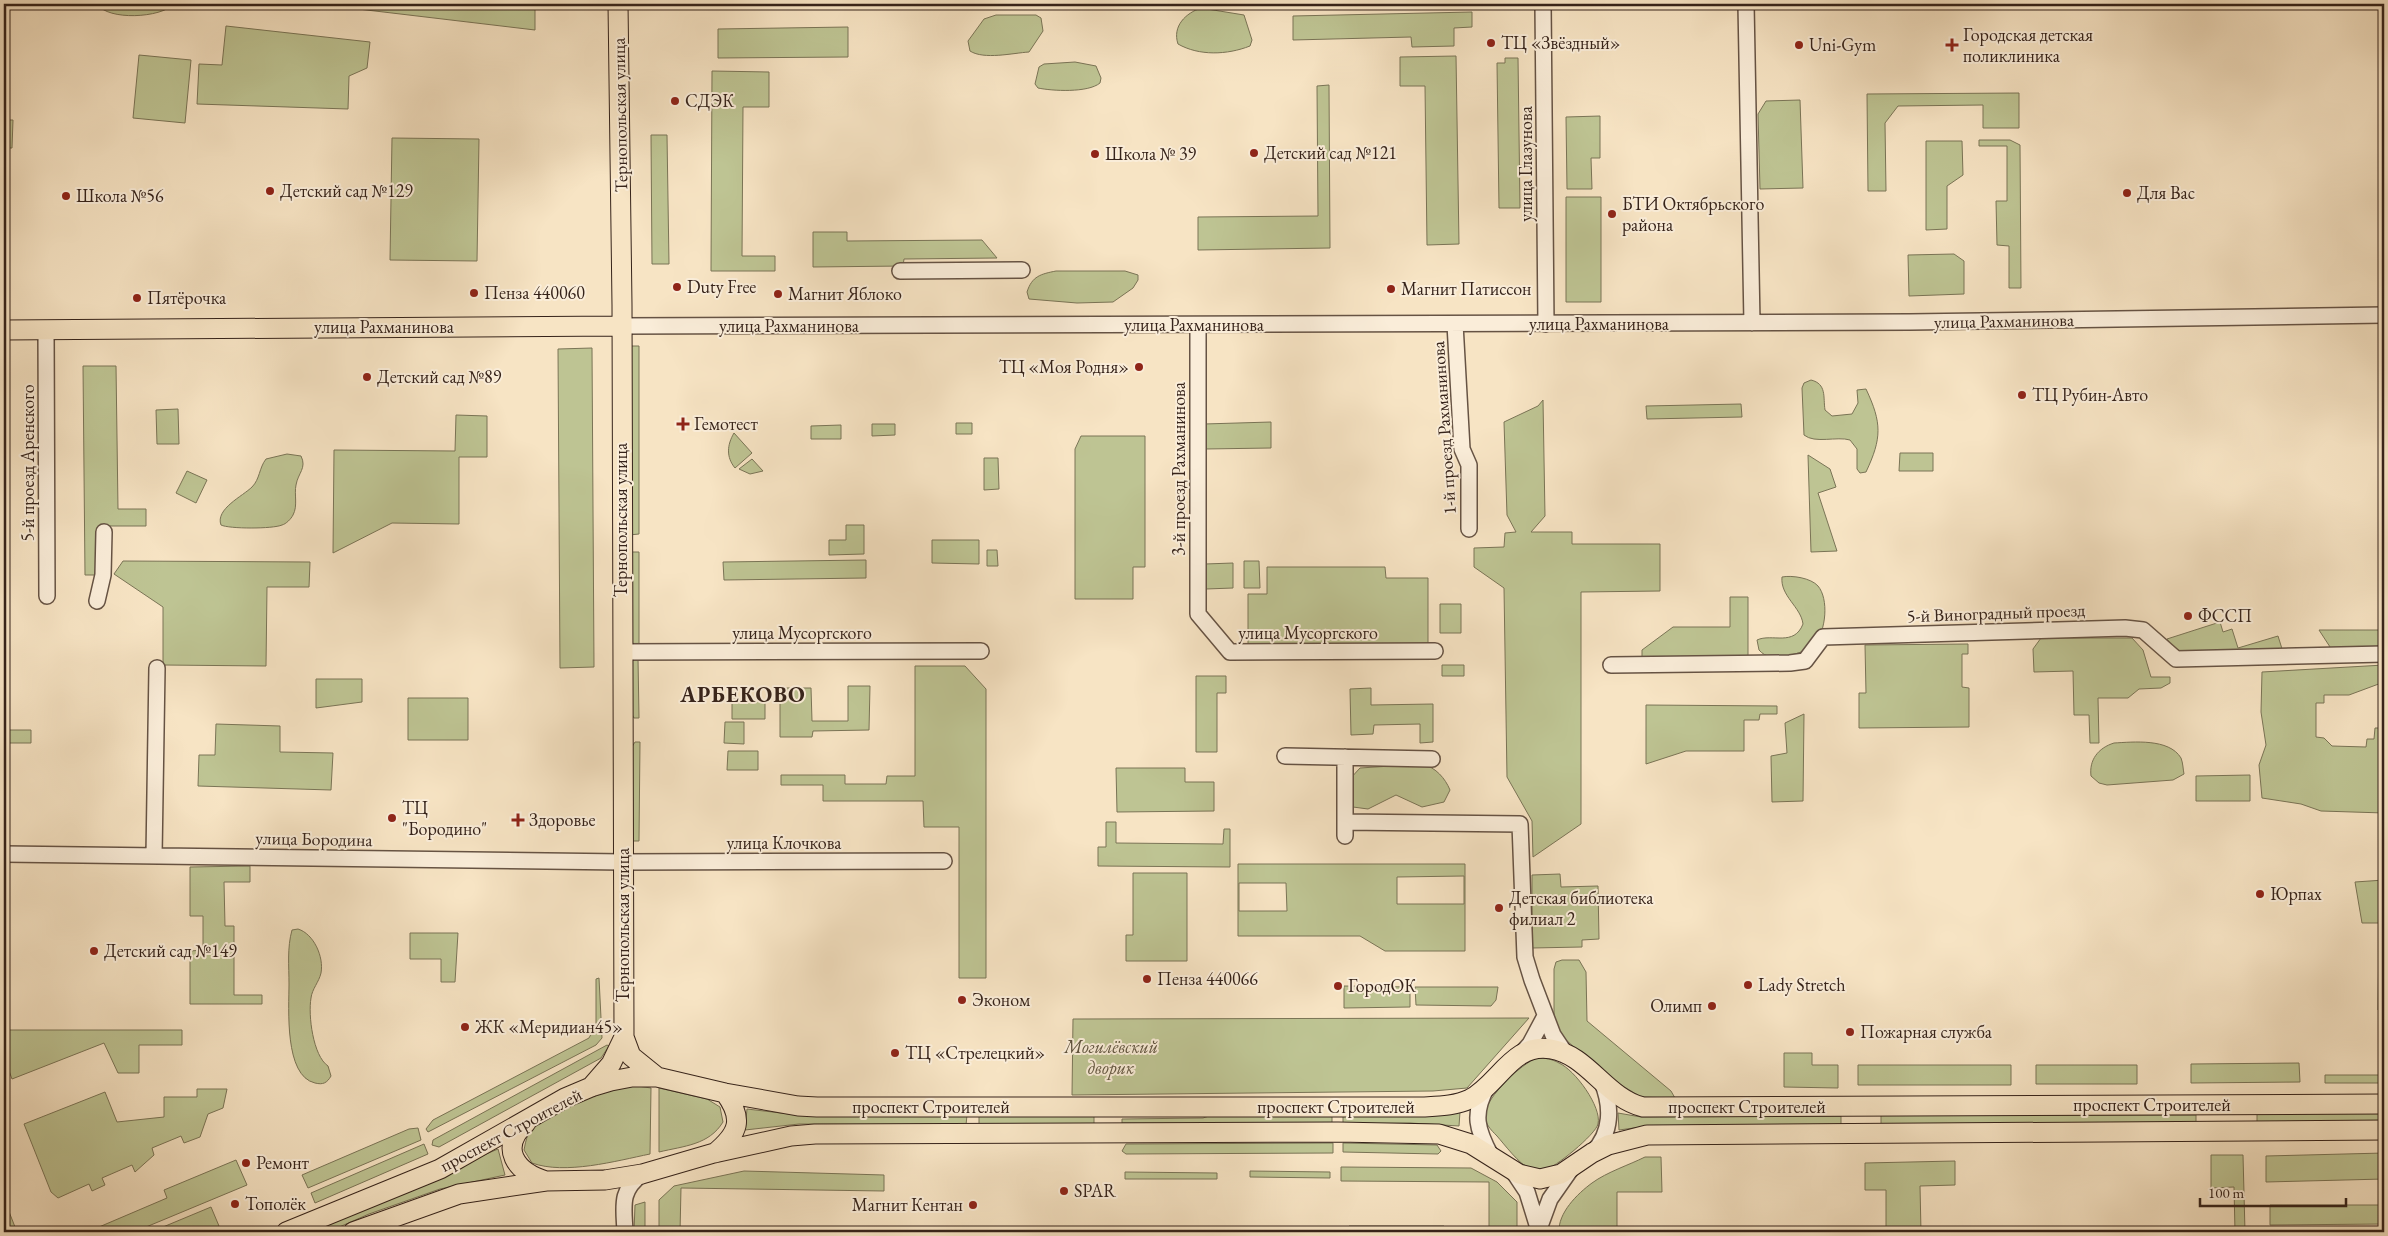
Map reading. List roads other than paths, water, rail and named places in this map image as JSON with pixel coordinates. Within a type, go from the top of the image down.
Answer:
[{"type":"main road","name":"Тернопольская улица","points":[[618,4],[622,296],[620,326],[624,1037],[631,1056],[657,1077]]},
{"type":"main road","name":"улица Рахманинова","points":[[4,330],[620,326]]},
{"type":"main road","name":"Тернопольская улица","points":[[591,1087],[610,1064],[624,1037]]},
{"type":"main road","name":"проспект Строителей","points":[[286,1232],[440,1169],[534,1115],[591,1087],[632,1077],[657,1077],[725,1093],[798,1106],[817,1107],[1422,1107],[1461,1102],[1479,1094],[1522,1053],[1543,1048],[1565,1053],[1623,1099],[1634,1104],[1655,1107],[2384,1104]]},
{"type":"main road","points":[[714,1153],[729,1142],[735,1132],[737,1123],[733,1104],[725,1093]]},
{"type":"main road","points":[[2206,1105],[2211,1118],[2206,1131]]},
{"type":"main road","points":[[2252,1130],[2248,1118],[2253,1105]]},
{"type":"main road","points":[[1119,1108],[1119,1134]]},
{"type":"main road","points":[[534,1115],[517,1130],[512,1140],[512,1148],[515,1159],[522,1169],[532,1177],[546,1181]]},
{"type":"main road","name":"проспект Строителей","points":[[353,1232],[459,1194],[546,1181],[605,1180],[642,1174],[714,1153],[791,1136],[815,1134],[1431,1133],[1460,1139],[1528,1177],[1540,1179],[1561,1174],[1592,1153],[1618,1141],[1647,1135],[2384,1130]]},
{"type":"street","name":"улица Глазунова","points":[[1544,4],[1546,324]]},
{"type":"street","points":[[1746,4],[1752,323]]},
{"type":"street","points":[[900,271],[1022,270]]},
{"type":"street","name":"улица Рахманинова","points":[[620,326],[1752,323],[2384,315]]},
{"type":"street","name":"3-й проезд Рахманинова","points":[[1198,324],[1198,614]]},
{"type":"street","name":"1-й проезд Рахманинова","points":[[1455,324],[1462,449],[1469,465],[1469,529]]},
{"type":"street","name":"5-й проезд Аренского","points":[[46,329],[48,596]]},
{"type":"street","points":[[98,601],[103,575],[104,532]]},
{"type":"street","name":"улица Мусоргского","points":[[1198,614],[1230,652],[1435,651]]},
{"type":"street","name":"5-й Виноградный проезд","points":[[1611,665],[1790,664],[1804,661],[1823,637],[2125,628],[2142,630],[2176,659],[2384,654]]},
{"type":"street","name":"улица Мусоргского","points":[[622,652],[981,651]]},
{"type":"street","points":[[154,856],[157,668]]},
{"type":"street","points":[[1284,756],[1432,759]]},
{"type":"street","points":[[1345,757],[1345,829],[1520,824],[1525,957],[1545,1016],[1555,1040],[1565,1053]]},
{"type":"street","name":"улица Бородина","points":[[4,854],[623,862]]},
{"type":"street","name":"улица Клочкова","points":[[623,862],[944,861]]},
{"type":"street","points":[[1522,1053],[1530,1044],[1545,1016]]},
{"type":"street","points":[[1592,1153],[1604,1138],[1609,1122],[1608,1102],[1602,1082]]},
{"type":"street","points":[[1488,1086],[1478,1107],[1477,1120],[1490,1156]]},
{"type":"street","points":[[1539,1231],[1550,1199],[1574,1165]]},
{"type":"street","points":[[1511,1168],[1527,1192],[1539,1231]]},
{"type":"street","points":[[625,1232],[624,1199],[631,1182],[642,1174]]},
{"type":"street","points":[[605,1180],[613,1185],[624,1199]]},
{"type":"place","name":"ТЦ «Звёздный»","points":[[1491,43]]},
{"type":"place","name":"Uni-Gym","points":[[1799,45]]},
{"type":"place","name":"Городская детская поликлиника","points":[[1952,45]]},
{"type":"place","name":"СДЭК","points":[[675,101]]},
{"type":"place","name":"Детский сад №121","points":[[1254,153]]},
{"type":"place","name":"Школа № 39","points":[[1095,154]]},
{"type":"place","name":"Детский сад №129","points":[[270,191]]},
{"type":"place","name":"Для Вас","points":[[2127,193]]},
{"type":"place","name":"Школа №56","points":[[66,196]]},
{"type":"place","name":"БТИ Октябрьского района","points":[[1612,214]]},
{"type":"place","name":"Duty Free","points":[[677,287]]},
{"type":"place","name":"Магнит Патиссон","points":[[1391,289]]},
{"type":"place","name":"Пенза 440060","points":[[474,293]]},
{"type":"place","name":"Магнит Яблоко","points":[[778,294]]},
{"type":"place","name":"Пятёрочка","points":[[137,298]]},
{"type":"place","name":"ТЦ «Моя Родня»","points":[[1139,367]]},
{"type":"place","name":"Детский сад №89","points":[[367,377]]},
{"type":"place","name":"ТЦ Рубин-Авто","points":[[2022,395]]},
{"type":"place","name":"Гемотест","points":[[683,424]]},
{"type":"place","name":"ФССП","points":[[2188,616]]},
{"type":"place","name":"ТЦ \"Бородино\"","points":[[392,818]]},
{"type":"place","name":"Здоровье","points":[[518,820]]},
{"type":"place","name":"Юрпах","points":[[2260,894]]},
{"type":"place","name":"Детская библиотека филиал 2","points":[[1499,908]]},
{"type":"place","name":"Детский сад №149","points":[[94,951]]},
{"type":"place","name":"Пенза 440066","points":[[1147,979]]},
{"type":"place","name":"Lady Stretch","points":[[1748,985]]},
{"type":"place","name":"ГородОК","points":[[1338,986]]},
{"type":"place","name":"Эконом","points":[[962,1000]]},
{"type":"place","name":"Олимп","points":[[1712,1006]]},
{"type":"place","name":"ЖК «Меридиан45»","points":[[465,1027]]},
{"type":"place","name":"Пожарная служба","points":[[1850,1032]]},
{"type":"place","name":"ТЦ «Стрелецкий»","points":[[895,1053]]},
{"type":"place","name":"Ремонт","points":[[246,1163]]},
{"type":"place","name":"SPAR","points":[[1064,1191]]},
{"type":"place","name":"Тополёк","points":[[235,1204]]},
{"type":"place","name":"Магнит Кентан","points":[[973,1205]]},
{"type":"district","name":"АРБЕКОВО","points":[[743,694]]},
{"type":"park label","name":"Могилёвский дворик","points":[[1111,1057]]}]
